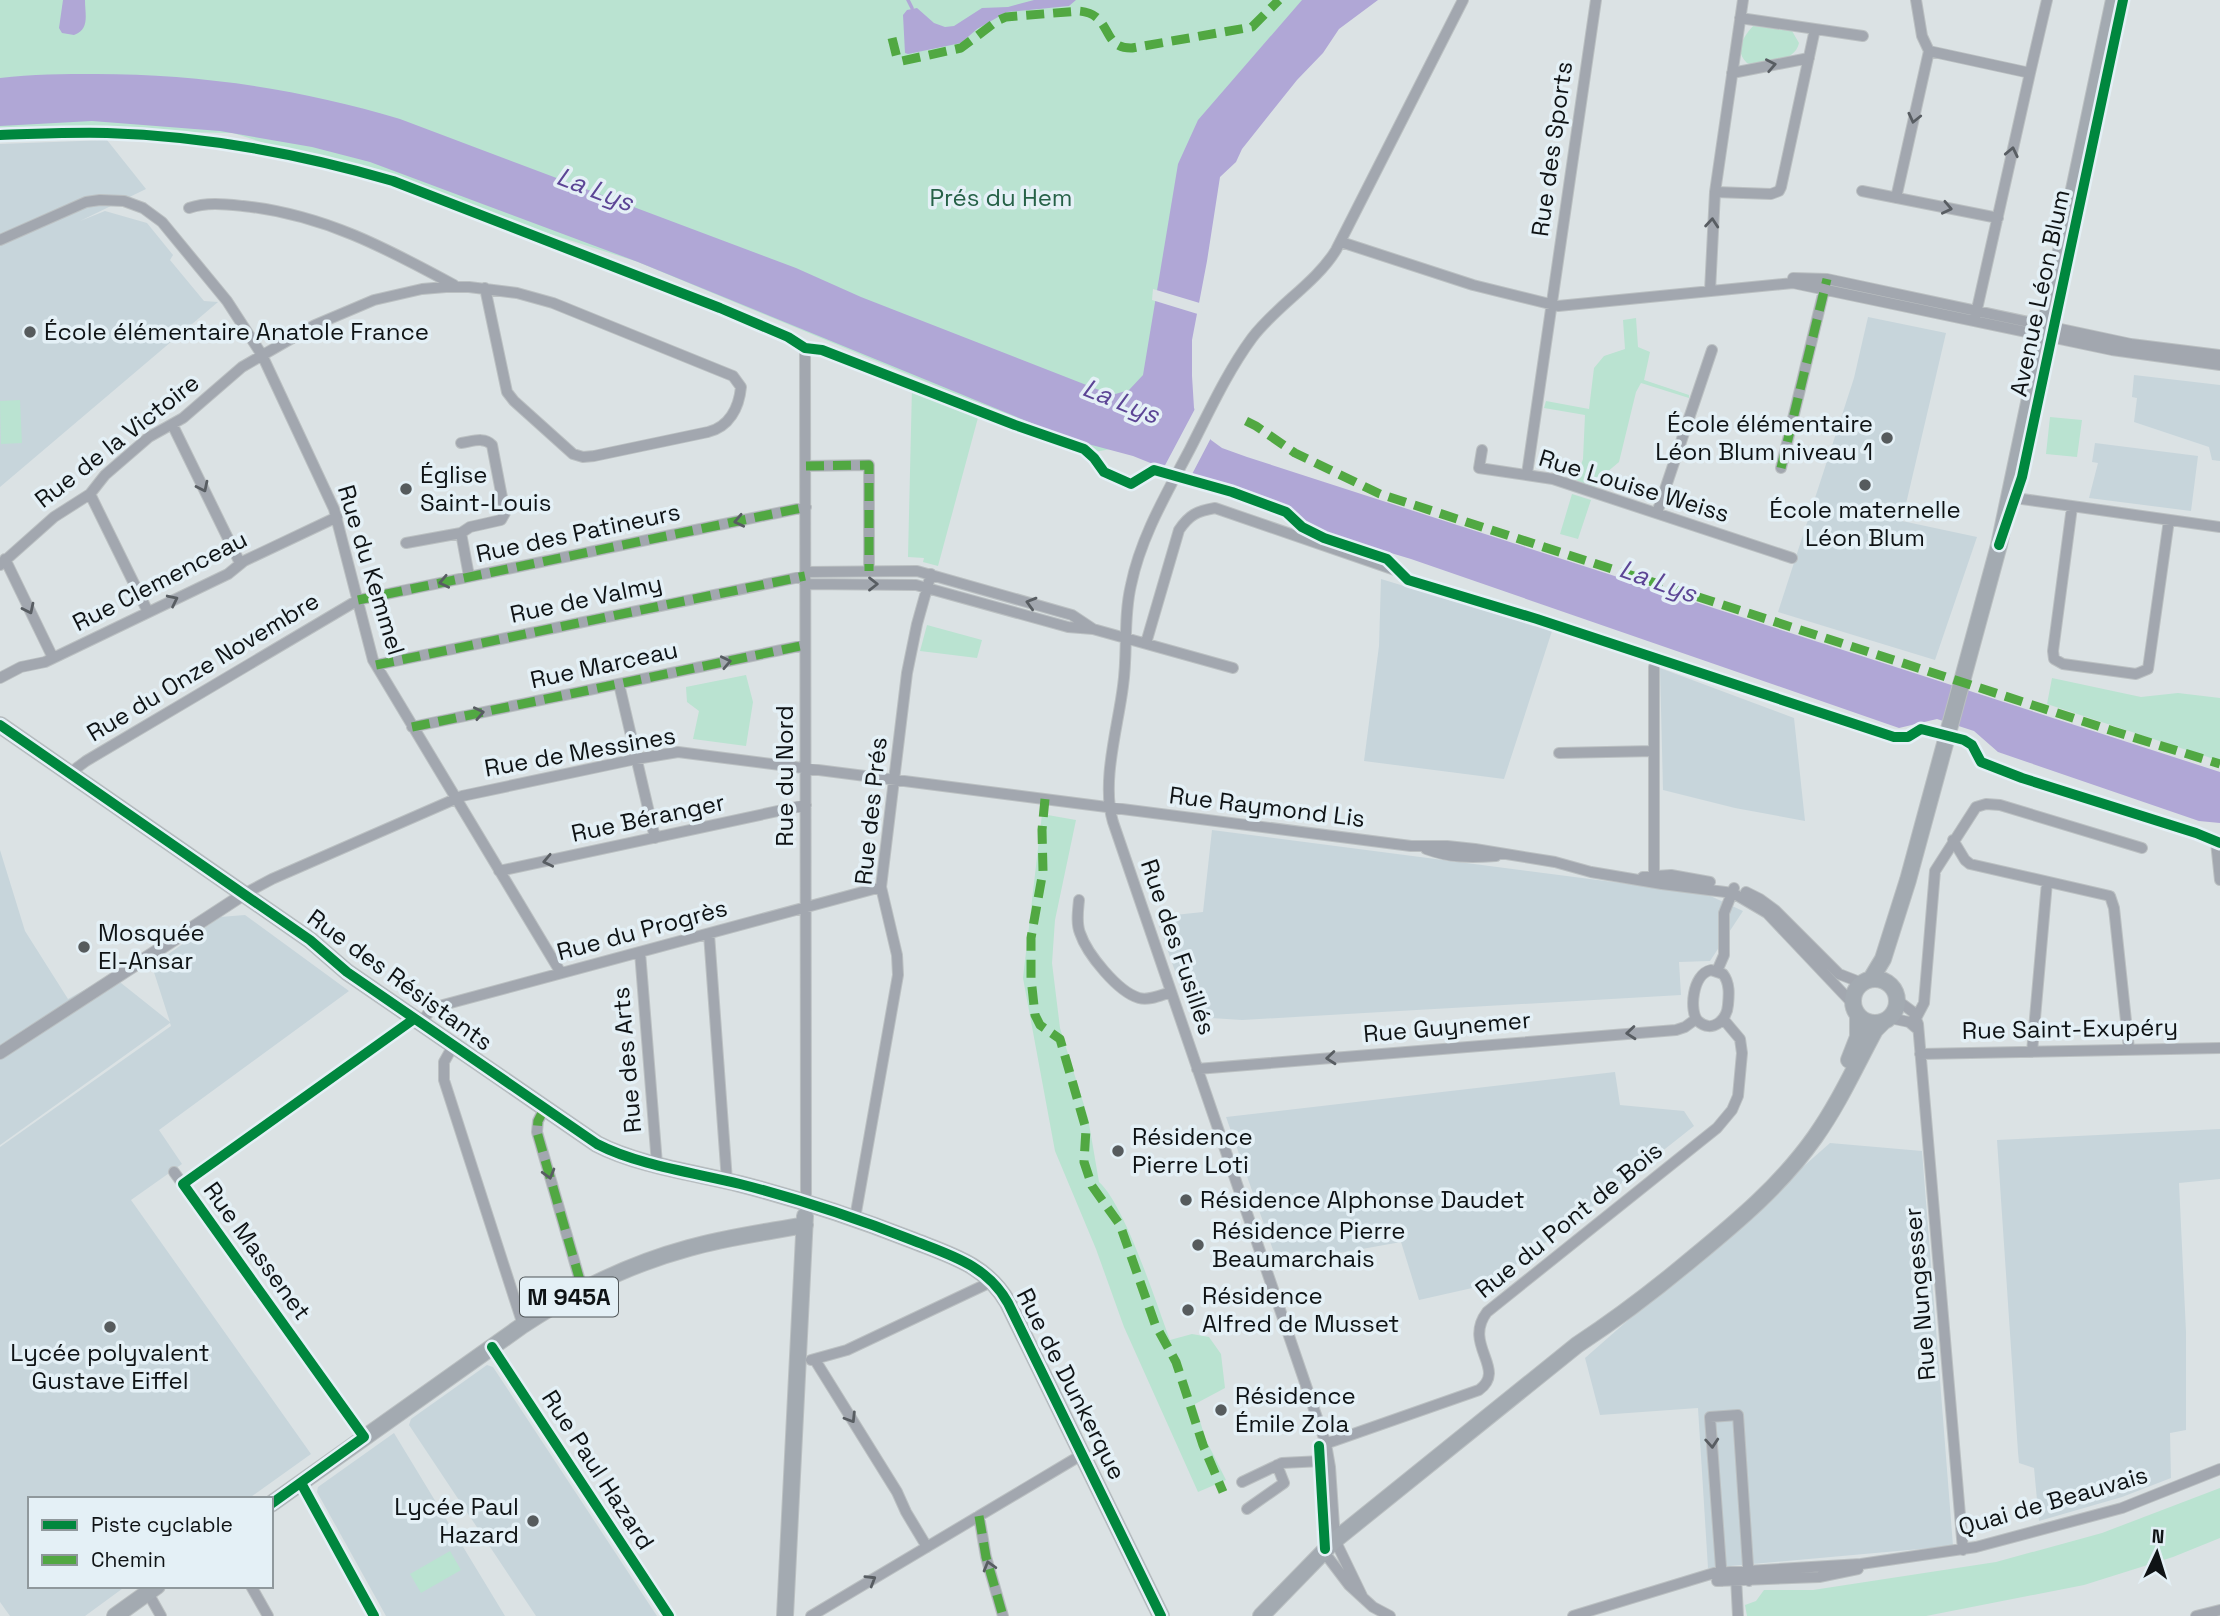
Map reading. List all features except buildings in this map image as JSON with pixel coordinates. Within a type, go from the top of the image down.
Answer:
[{"type":"main road","name":"Avenue Léon Blum","points":[[2048,332],[2115,0]]},
{"type":"main road","name":"Avenue Léon Blum","points":[[1908,880],[2011,498],[2123,0]]},
{"type":"main road","name":"Rue des Résistants","points":[[0,725],[240,897]]},
{"type":"main road","name":"Rue des Résistants","points":[[0,737],[240,897],[310,940],[347,972],[604,1148],[806,1203]]},
{"type":"main road","points":[[1261,1616],[1330,1545],[1577,1345],[1619,1306],[1735,1212],[1781,1165],[1816,1118],[1840,1078],[1857,1042],[1856,992],[1883,959],[1908,880]]},
{"type":"main road","points":[[1577,1345],[1612,1322],[1672,1275],[1762,1199],[1820,1130],[1842,1096],[1875,1030],[1896,1010],[1891,963],[1908,880]]},
{"type":"main road","points":[[1867,981],[1881,980],[1894,993]]},
{"type":"main road","points":[[1856,1010],[1869,1022],[1886,1020]]},
{"type":"main road","points":[[785,1616],[806,1203]]},
{"type":"main road","name":"Rue de Dunkerque","points":[[806,1203],[855,1218],[968,1264],[993,1281],[1008,1303],[1161,1616]]},
{"type":"main road","name":"M 945A","points":[[273,1503],[523,1325],[583,1291],[631,1268],[679,1251],[805,1225]]},
{"type":"main road","points":[[115,1616],[153,1589]]},
{"type":"street","name":"Rue des Fusillés","points":[[1330,1545],[1323,1445],[1312,1406],[1110,808],[1110,779],[1124,682],[1128,600],[1136,564],[1166,493],[1246,347],[1261,327],[1325,265],[1340,242],[1463,0]]},
{"type":"street","name":"Rue des Sports","points":[[1527,474],[1596,0]]},
{"type":"street","points":[[1710,291],[1715,192],[1743,0]]},
{"type":"street","points":[[1896,198],[1929,51],[1922,36],[1916,0]]},
{"type":"street","points":[[1976,316],[2047,0]]},
{"type":"street","points":[[1740,18],[1863,36]]},
{"type":"street","points":[[1715,192],[1771,194],[1779,191],[1815,29]]},
{"type":"street","points":[[1929,51],[2030,73]]},
{"type":"street","points":[[1732,73],[1809,58]]},
{"type":"street","points":[[1862,191],[1997,218]]},
{"type":"street","name":"Rue du Kemmel","points":[[1,240],[95,200],[124,201],[143,208],[168,228],[220,292],[262,355],[337,517],[369,647],[376,665],[561,973]]},
{"type":"street","points":[[189,208],[214,204],[251,207],[317,222],[373,242],[457,286],[485,288],[553,303],[733,376],[740,383],[741,391],[733,414],[720,428],[708,432],[588,457],[569,452],[507,392],[485,288]]},
{"type":"street","points":[[1340,242],[1462,282],[1552,305],[1574,307],[1767,284],[1826,284],[2048,332],[2133,354],[2220,365]]},
{"type":"street","points":[[1781,468],[1826,284]]},
{"type":"street","name":"Rue de la Victoire","points":[[3,562],[54,517],[90,494],[105,475],[149,437],[173,426],[242,367],[315,325],[360,304],[422,289],[457,286]]},
{"type":"street","points":[[2048,332],[2220,355]]},
{"type":"street","name":"Rue du Nord","points":[[804,348],[806,1203]]},
{"type":"street","points":[[1657,513],[1712,350]]},
{"type":"street","points":[[173,426],[240,563]]},
{"type":"street","points":[[406,543],[461,533],[470,527],[500,520],[505,516],[492,445],[482,440],[461,443]]},
{"type":"street","name":"Rue Louise Weiss","points":[[1482,450],[1479,468],[1553,479],[1792,558]]},
{"type":"street","points":[[806,466],[869,466],[869,571]]},
{"type":"street","points":[[90,494],[148,612]]},
{"type":"street","points":[[2011,498],[2220,527]]},
{"type":"street","name":"Rue des Patineurs","points":[[358,600],[806,507]]},
{"type":"street","points":[[2071,507],[2053,656],[2063,664],[2099,669],[2141,673],[2150,665],[2169,520]]},
{"type":"street","points":[[1146,643],[1179,530],[1187,518],[1198,510],[1215,508],[1398,571]]},
{"type":"street","name":"Rue Clemenceau","points":[[0,678],[21,667],[53,658],[228,574],[240,563],[337,517]]},
{"type":"street","points":[[461,533],[469,576]]},
{"type":"street","points":[[3,562],[53,658]]},
{"type":"street","points":[[805,577],[869,571],[917,571],[1072,615],[1093,629]]},
{"type":"street","name":"Rue des Prés","points":[[855,1218],[898,968],[881,887],[909,662],[930,574]]},
{"type":"street","points":[[805,577],[927,587],[1068,628],[1093,629],[1233,668]]},
{"type":"street","name":"Rue de Valmy","points":[[376,665],[805,577]]},
{"type":"street","name":"Rue du Onze Novembre","points":[[70,773],[358,600]]},
{"type":"street","name":"Rue Marceau","points":[[412,727],[805,645]]},
{"type":"street","points":[[1654,667],[1654,879]]},
{"type":"street","points":[[619,684],[654,838]]},
{"type":"street","points":[[1559,753],[1654,751]]},
{"type":"street","name":"Rue de Messines","points":[[240,897],[267,881],[455,799],[678,752],[1110,808]]},
{"type":"street","name":"Rue Nungesser","points":[[1963,1550],[1916,1026],[1924,1000],[1934,875],[1953,840],[1976,807],[1992,804],[2142,848]]},
{"type":"street","name":"Rue Béranger","points":[[499,871],[806,805]]},
{"type":"street","name":"Rue Raymond Lis","points":[[1110,808],[1419,847],[1447,846],[1555,862],[1591,872],[1733,890],[1764,901],[1839,974],[1867,981]]},
{"type":"street","points":[[1953,840],[1969,864],[2110,896],[2114,908],[2129,1049]]},
{"type":"street","points":[[2216,842],[2220,880]]},
{"type":"street","points":[[2032,1052],[2047,882]]},
{"type":"street","name":"Rue du Progrès","points":[[417,1021],[438,1006],[881,887]]},
{"type":"street","points":[[1717,971],[1724,955],[1724,913],[1733,890]]},
{"type":"street","name":"Rue Raymond Lis","points":[[1733,890],[1767,913],[1856,1010]]},
{"type":"street","points":[[0,1053],[240,897]]},
{"type":"street","points":[[1079,900],[1080,936],[1100,966],[1115,982],[1128,993],[1143,998],[1171,992]]},
{"type":"street","points":[[709,934],[727,1181]]},
{"type":"street","name":"Rue des Arts","points":[[640,952],[657,1164]]},
{"type":"street","points":[[1717,971],[1724,976],[1728,985],[1728,1005],[1724,1020],[1716,1025],[1708,1025],[1696,1018],[1696,981],[1704,972],[1717,971]]},
{"type":"street","points":[[1894,993],[1913,1012],[1916,1026]]},
{"type":"street","name":"Rue Guynemer","points":[[1197,1069],[1676,1030],[1696,1018]]},
{"type":"street","name":"Rue du Pont de Bois","points":[[1323,1445],[1479,1390],[1487,1384],[1490,1373],[1478,1336],[1479,1325],[1487,1312],[1717,1128],[1732,1110],[1739,1090],[1742,1048],[1737,1034],[1724,1020]]},
{"type":"street","points":[[1886,1020],[1905,1020],[1916,1026]]},
{"type":"street","name":"Rue Massenet","points":[[183,1184],[417,1021]]},
{"type":"street","points":[[453,1046],[444,1062],[444,1080],[523,1325]]},
{"type":"street","name":"Rue Saint-Exupéry","points":[[1920,1054],[2220,1048]]},
{"type":"street","points":[[544,1109],[538,1121],[537,1132],[583,1291]]},
{"type":"street","name":"Rue Massenet","points":[[174,1172],[364,1437]]},
{"type":"street","points":[[798,1362],[815,1360],[864,1343],[993,1281]]},
{"type":"street","name":"Rue Paul Hazard","points":[[492,1347],[669,1616]]},
{"type":"street","points":[[815,1360],[897,1492],[927,1547]]},
{"type":"street","points":[[1721,1577],[1710,1417],[1738,1415],[1749,1575]]},
{"type":"street","points":[[811,1616],[1083,1454]]},
{"type":"street","points":[[1242,1482],[1277,1465],[1325,1461]]},
{"type":"street","points":[[1247,1509],[1289,1480],[1277,1465]]},
{"type":"street","name":"Quai de Beauvais","points":[[1573,1616],[1689,1582],[1963,1550],[2110,1512],[2220,1469]]},
{"type":"street","points":[[301,1483],[374,1616]]},
{"type":"street","points":[[979,1516],[986,1557],[1003,1616]]},
{"type":"street","points":[[1330,1545],[1363,1598],[1386,1614]]},
{"type":"street","points":[[1736,1576],[1738,1616]]},
{"type":"street","points":[[252,1588],[268,1616]]},
{"type":"street","points":[[153,1589],[161,1616]]},
{"type":"street","points":[[2196,1616],[2219,1612]]},
{"type":"shaded area","points":[[107,140],[146,189],[80,221],[105,211],[147,223],[173,255],[170,260],[204,301],[218,302],[0,487],[0,144]]},
{"type":"shaded area","name":"École maternelle Léon Blum","points":[[1868,317],[1946,333],[1902,521],[1977,537],[1935,660],[1778,612],[1854,378]]},
{"type":"shaded area","points":[[2134,375],[2220,385],[2220,461],[2212,460],[2209,447],[2134,422],[2137,398],[2132,397]]},
{"type":"shaded area","points":[[2095,443],[2198,456],[2191,511],[2089,498],[2098,463],[2092,462]]},
{"type":"shaded area","points":[[1381,579],[1552,631],[1504,779],[1364,761],[1379,646]]},
{"type":"shaded area","points":[[1660,668],[1794,718],[1805,821],[1735,808],[1663,790]]},
{"type":"shaded area","points":[[1212,830],[1706,894],[1743,911],[1710,961],[1679,962],[1681,995],[1242,1020],[1211,1018],[1210,1010],[1189,1011],[1156,917],[1203,912]]},
{"type":"shaded area","name":"Lycée polyvalent Gustave Eiffel","points":[[0,850],[25,931],[68,999],[111,975],[170,1022],[152,966],[220,917],[245,915],[349,991],[159,1130],[182,1164],[131,1200],[311,1454],[251,1497],[28,1497],[28,1588],[123,1588],[85,1616],[10,1616],[0,1602],[0,1147],[171,1026],[170,1023],[0,1145]]},
{"type":"shaded area","points":[[1615,1072],[1620,1105],[1684,1111],[1694,1126],[1490,1284],[1419,1300],[1401,1242],[1278,1264],[1226,1117]]},
{"type":"shaded area","points":[[2220,1129],[2220,1179],[2179,1183],[2186,1332],[2186,1430],[2170,1433],[2171,1478],[2122,1497],[2039,1521],[2034,1468],[2019,1463],[1997,1140]]},
{"type":"shaded area","points":[[1830,1143],[1922,1151],[1953,1546],[1708,1568],[1698,1408],[1600,1415],[1585,1358]]},
{"type":"shaded area","name":"Lycée Paul Hazard","points":[[487,1365],[493,1367],[657,1616],[536,1616],[409,1425],[411,1419]]},
{"type":"shaded area","points":[[394,1433],[505,1616],[386,1616],[317,1492],[318,1487]]},
{"type":"green space","name":"Prés du Hem","points":[[0,0],[1368,0],[1333,26],[1218,176],[1126,446],[1095,452],[638,262],[233,133],[0,129]]},
{"type":"green space","points":[[1753,26],[1792,31],[1799,43],[1797,49],[1780,60],[1753,65],[1747,63],[1741,49],[1743,39]]},
{"type":"green space","points":[[1636,318],[1638,347],[1650,352],[1644,380],[1689,395],[1689,398],[1641,383],[1636,392],[1619,462],[1599,479],[1596,488],[1576,480],[1583,459],[1585,415],[1544,408],[1546,401],[1589,409],[1594,368],[1604,356],[1625,349],[1623,320]]},
{"type":"green space","points":[[912,387],[979,414],[938,566],[923,562],[924,558],[908,557]]},
{"type":"green space","points":[[20,400],[22,443],[1,444],[0,401]]},
{"type":"green space","points":[[2050,417],[2082,420],[2077,457],[2046,454]]},
{"type":"green space","points":[[1572,494],[1591,500],[1578,539],[1560,534]]},
{"type":"green space","points":[[927,625],[982,640],[977,658],[920,651]]},
{"type":"green space","points":[[746,675],[753,702],[746,746],[693,739],[699,711],[687,702],[686,687]]},
{"type":"green space","points":[[2052,678],[2141,697],[2178,693],[2220,698],[2220,761],[2047,704]]},
{"type":"green space","points":[[1042,814],[1076,820],[1055,920],[1052,963],[1060,1028],[1088,1118],[1099,1182],[1109,1194],[1129,1232],[1170,1340],[1192,1334],[1209,1337],[1221,1354],[1225,1388],[1195,1404],[1205,1438],[1226,1480],[1198,1492],[1124,1327],[1096,1249],[1055,1151],[1023,978]]},
{"type":"green space","points":[[2220,1488],[2220,1538],[2173,1557],[2084,1585],[1926,1616],[1747,1616],[1745,1605],[1756,1601],[1764,1590],[1813,1590],[1996,1562],[2102,1533]]},
{"type":"green space","points":[[450,1551],[461,1570],[421,1593],[410,1574]]},
{"type":"water","points":[[63,0],[85,0],[85,25],[74,35],[62,33],[59,28]]},
{"type":"water","points":[[1034,0],[1076,0],[1069,6],[1007,12],[977,29],[961,43],[905,53],[903,15],[907,10],[917,8],[934,23],[945,27],[954,26],[982,8],[1008,7]]},
{"type":"water","name":"La Lys","points":[[1302,0],[1378,0],[1339,29],[1323,53],[1297,80],[1242,149],[1236,162],[1220,177],[1192,340],[1194,408],[1211,440],[1222,448],[1247,457],[2220,772],[2220,823],[2199,821],[1998,752],[1974,731],[1937,719],[1899,728],[1411,559],[1321,532],[1306,525],[1286,509],[1226,486],[1073,440],[638,262],[370,162],[312,147],[220,131],[92,121],[0,126],[0,78],[60,74],[211,80],[250,85],[363,108],[400,119],[796,268],[861,297],[1112,395],[1129,390],[1143,375],[1178,164],[1198,120]]},
{"type":"pier","points":[[1153,289],[1203,304],[1201,315],[1152,300]]},
{"type":"pier","points":[[1197,405],[1212,436],[1189,480],[1162,471]]},
{"type":"waterway","points":[[908,0],[912,8]]},
{"type":"marked path","points":[[892,38],[897,58],[902,61],[961,48],[1006,17],[1079,11],[1098,18],[1115,43],[1132,48],[1252,27],[1279,0]]},
{"type":"marked path","points":[[1781,468],[1827,279]]},
{"type":"marked path","points":[[1246,421],[1295,453],[1380,494],[2220,764]]},
{"type":"marked path","points":[[806,466],[869,465],[869,571]]},
{"type":"marked path","points":[[358,600],[806,507]]},
{"type":"marked path","points":[[376,665],[805,576]]},
{"type":"marked path","points":[[412,727],[805,645]]},
{"type":"marked path","points":[[1045,799],[1042,830],[1043,871],[1031,938],[1035,1015],[1040,1025],[1060,1039],[1086,1129],[1084,1162],[1092,1186],[1120,1225],[1155,1324],[1176,1362],[1203,1445],[1223,1492]]},
{"type":"marked path","points":[[544,1109],[538,1121],[537,1132],[583,1291]]},
{"type":"marked path","points":[[979,1516],[986,1557],[1003,1616]]},
{"type":"cycle path","points":[[1999,545],[2022,477],[2123,0]]},
{"type":"cycle path","points":[[0,135],[94,133],[216,142],[288,155],[393,181],[720,308],[788,337],[805,348],[822,350],[1084,449],[1104,472],[1131,484],[1154,470],[1232,492],[1286,512],[1302,527],[1324,538],[1387,559],[1408,580],[1537,619],[1894,737],[1908,737],[1921,729],[1964,740],[1972,745],[1981,762],[2220,843]]},
{"type":"cycle path","points":[[0,725],[310,940],[347,972],[597,1144],[630,1158],[740,1184],[827,1209],[940,1251],[978,1270],[1008,1303],[1161,1616]]},
{"type":"cycle path","points":[[273,1503],[364,1437],[183,1184],[414,1019]]},
{"type":"cycle path","points":[[492,1347],[669,1616]]},
{"type":"cycle path","points":[[1319,1446],[1325,1549]]},
{"type":"cycle path","points":[[301,1483],[374,1616]]},
{"type":"place","name":"École élémentaire Anatole France","points":[[30,332]]},
{"type":"place","name":"École élémentaire Léon Blum niveau 1","points":[[1887,438]]},
{"type":"place","name":"École maternelle Léon Blum","points":[[1865,485]]},
{"type":"place","name":"Église Saint-Louis","points":[[406,489]]},
{"type":"place","name":"Mosquée El-Ansar","points":[[84,947]]},
{"type":"place","name":"Résidence Pierre Loti","points":[[1118,1151]]},
{"type":"place","name":"Résidence Alphonse Daudet","points":[[1186,1200]]},
{"type":"place","name":"Résidence Pierre Beaumarchais","points":[[1198,1245]]},
{"type":"place","name":"Résidence Alfred de Musset","points":[[1188,1310]]},
{"type":"place","name":"Lycée polyvalent Gustave Eiffel","points":[[110,1327]]},
{"type":"place","name":"Résidence Émile Zola","points":[[1221,1410]]},
{"type":"place","name":"Lycée Paul Hazard","points":[[533,1521]]}]
